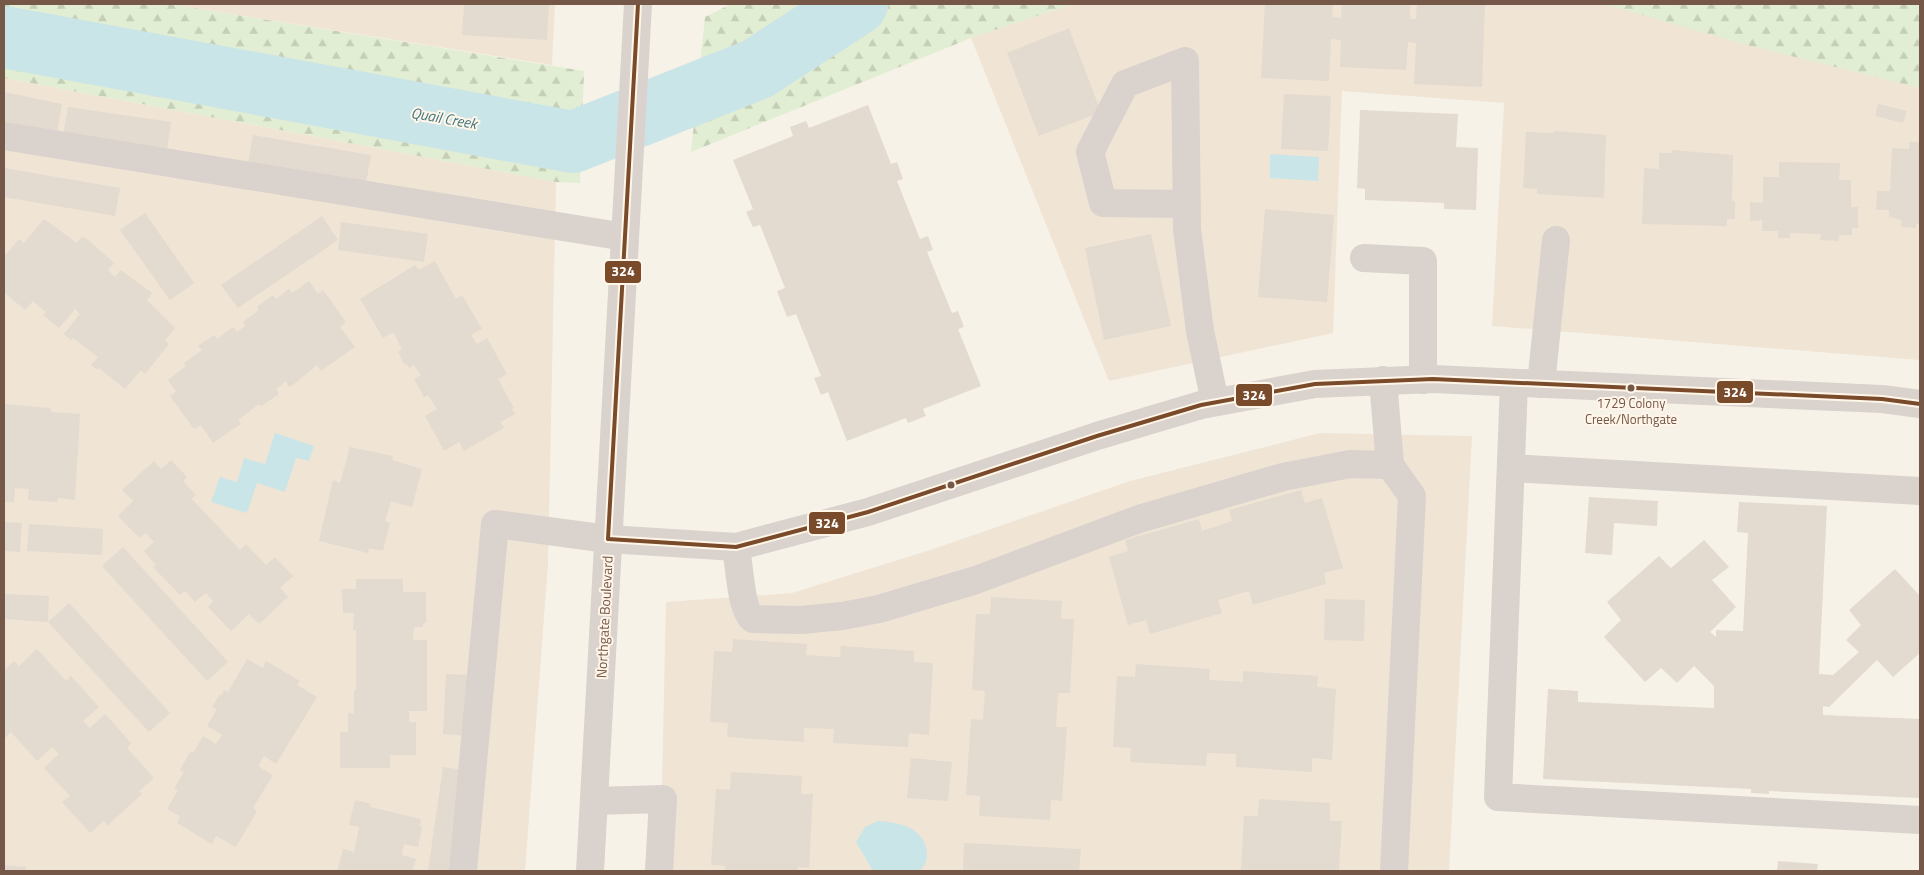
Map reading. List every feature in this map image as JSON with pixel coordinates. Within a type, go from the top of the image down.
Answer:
[{"type":"street","name":"Northgate Boulevard","points":[[590,871],[638,4]]},
{"type":"street","points":[[1187,204],[1103,203],[1090,152],[1125,84],[1185,61],[1187,204],[1187,229],[1200,331],[1215,402]]},
{"type":"street","points":[[4,136],[625,237]]},
{"type":"street","points":[[1541,384],[1556,240]]},
{"type":"street","points":[[1364,258],[1423,261],[1424,380]]},
{"type":"street","points":[[1383,380],[1390,465],[1412,496],[1394,871]]},
{"type":"street","points":[[463,871],[495,524],[608,539],[736,547],[868,512],[1097,436],[1215,402],[1315,384],[1383,380],[1424,380],[1882,399],[1920,404]]},
{"type":"street","points":[[1514,383],[1498,797],[1920,820]]},
{"type":"street","points":[[736,547],[745,604],[749,617],[753,619],[802,620],[842,616],[879,608],[976,580],[1139,519],[1283,477],[1350,464],[1390,465]]},
{"type":"street","points":[[1510,468],[1920,491]]},
{"type":"street","points":[[594,801],[663,799],[659,871]]},
{"type":"shaded area","points":[[169,4],[555,4],[552,65]]},
{"type":"shaded area","points":[[1073,4],[1920,4],[1920,360],[1492,326],[1504,103],[1342,91],[1333,333],[1109,381],[971,38]]},
{"type":"shaded area","points":[[4,78],[556,182],[548,564],[525,871],[4,871]]},
{"type":"shaded area","points":[[1320,433],[1472,436],[1449,871],[660,871],[666,602],[792,593],[930,550],[1130,481]]},
{"type":"green space","points":[[4,4],[169,4],[584,71],[580,183],[556,182],[4,78]]},
{"type":"green space","points":[[731,4],[1073,4],[971,38],[691,152],[705,17]]},
{"type":"green space","points":[[1604,4],[1920,4],[1920,88],[1747,45]]},
{"type":"water","points":[[1270,154],[1319,157],[1318,181],[1270,178]]},
{"type":"water","points":[[275,433],[314,446],[309,461],[296,458],[285,492],[257,483],[247,513],[211,502],[220,477],[237,482],[244,458],[265,464]]},
{"type":"water","points":[[878,821],[903,825],[922,838],[926,846],[927,855],[926,862],[922,868],[918,871],[873,871],[856,842],[865,827]]},
{"type":"building","points":[[464,4],[549,4],[547,40],[462,35]]},
{"type":"building","points":[[1265,4],[1333,4],[1332,17],[1341,18],[1342,4],[1410,4],[1410,19],[1416,19],[1417,4],[1485,4],[1482,87],[1414,84],[1416,43],[1408,42],[1406,70],[1340,67],[1341,40],[1331,39],[1329,81],[1261,78]]},
{"type":"building","points":[[1069,28],[1101,112],[1039,136],[1007,53]]},
{"type":"building","points":[[4,92],[62,104],[57,133],[4,122]]},
{"type":"building","points":[[1284,94],[1331,96],[1328,151],[1281,149]]},
{"type":"building","points":[[1878,104],[1907,111],[1903,123],[1875,116]]},
{"type":"building","points":[[868,105],[891,164],[897,162],[903,179],[897,181],[920,239],[928,236],[933,250],[927,252],[952,313],[958,311],[964,327],[958,329],[981,386],[923,409],[926,416],[908,423],[906,418],[847,441],[828,392],[821,395],[814,378],[821,376],[796,314],[787,317],[777,291],[785,288],[760,225],[753,227],[746,212],[753,209],[733,160],[793,136],[790,127],[806,121],[809,128]]},
{"type":"building","points":[[68,107],[171,122],[167,150],[63,136]]},
{"type":"building","points":[[1360,110],[1458,114],[1456,147],[1478,148],[1476,210],[1444,209],[1444,203],[1365,200],[1365,189],[1357,188]]},
{"type":"building","points":[[1554,131],[1606,135],[1604,198],[1537,194],[1537,189],[1523,188],[1526,132],[1554,133]]},
{"type":"building","points":[[253,135],[371,155],[366,183],[248,164]]},
{"type":"building","points":[[1909,142],[1920,142],[1920,224],[1916,224],[1916,228],[1901,227],[1901,220],[1889,217],[1889,210],[1876,210],[1877,191],[1890,191],[1892,148],[1909,149]]},
{"type":"building","points":[[1672,150],[1733,155],[1732,201],[1735,201],[1735,219],[1727,219],[1727,226],[1642,224],[1644,168],[1659,169],[1659,153],[1671,153]]},
{"type":"building","points":[[1779,162],[1840,163],[1839,180],[1851,180],[1851,207],[1858,207],[1858,228],[1852,228],[1852,235],[1839,235],[1838,241],[1820,240],[1821,234],[1790,233],[1790,238],[1778,238],[1778,231],[1762,231],[1762,220],[1750,221],[1750,202],[1763,203],[1763,177],[1779,177]]},
{"type":"building","points":[[4,168],[120,188],[115,216],[4,197]]},
{"type":"building","points":[[1265,209],[1334,215],[1327,302],[1258,297]]},
{"type":"building","points":[[145,213],[194,283],[170,300],[120,230]]},
{"type":"building","points":[[322,216],[338,240],[238,308],[221,285]]},
{"type":"building","points":[[44,219],[77,243],[82,237],[86,238],[114,263],[108,270],[115,277],[121,270],[152,293],[147,300],[175,328],[165,340],[169,344],[145,374],[141,370],[125,389],[99,368],[97,370],[91,365],[98,357],[73,338],[71,340],[64,334],[80,314],[75,309],[59,328],[43,315],[46,312],[33,301],[25,310],[4,292],[4,257],[19,239],[24,243]]},
{"type":"building","points":[[341,222],[428,234],[424,262],[338,250]]},
{"type":"building","points":[[1151,234],[1171,326],[1104,340],[1085,248]]},
{"type":"building","points":[[435,261],[456,299],[462,295],[482,329],[471,335],[477,344],[487,338],[507,374],[498,379],[514,408],[512,409],[515,414],[500,422],[504,428],[464,451],[459,442],[444,451],[425,416],[437,409],[428,395],[424,397],[414,379],[421,375],[414,365],[409,368],[407,364],[405,365],[398,352],[402,349],[393,332],[383,338],[360,299],[415,265],[419,270]]},
{"type":"building","points":[[309,281],[318,294],[323,290],[346,322],[340,327],[355,347],[321,371],[317,365],[289,387],[286,381],[276,389],[279,394],[261,406],[259,404],[238,420],[241,424],[213,443],[201,425],[194,429],[170,396],[176,392],[168,380],[186,366],[184,363],[202,350],[198,346],[214,335],[217,339],[233,327],[237,332],[245,326],[243,322],[259,310],[257,307],[273,295],[276,299],[289,289],[292,293]]},
{"type":"building","points":[[4,404],[51,408],[51,412],[80,414],[75,500],[58,498],[57,502],[28,500],[29,489],[15,488],[14,502],[4,502]]},
{"type":"building","points":[[350,447],[393,456],[392,460],[422,469],[412,507],[391,501],[385,521],[390,523],[383,551],[369,548],[368,553],[319,541],[333,480],[340,483]]},
{"type":"building","points":[[171,460],[187,477],[183,481],[196,495],[192,499],[240,550],[246,544],[266,565],[275,557],[293,576],[280,588],[288,597],[259,624],[249,614],[231,631],[208,607],[213,601],[206,593],[195,602],[185,591],[180,595],[153,567],[156,565],[144,551],[154,542],[146,533],[139,538],[118,516],[133,501],[122,490],[154,461],[161,469]]},
{"type":"building","points":[[1301,490],[1305,503],[1322,498],[1343,568],[1324,573],[1326,584],[1253,605],[1249,591],[1218,600],[1222,613],[1150,634],[1146,620],[1128,625],[1109,557],[1128,551],[1125,540],[1199,519],[1202,531],[1232,521],[1229,510]]},
{"type":"building","points":[[1589,497],[1658,501],[1657,526],[1614,523],[1612,555],[1585,553]]},
{"type":"building","points":[[1739,502],[1827,506],[1819,674],[1833,675],[1859,652],[1846,640],[1861,625],[1849,610],[1895,569],[1920,596],[1920,653],[1893,677],[1877,660],[1829,707],[1823,706],[1823,715],[1920,719],[1920,798],[1769,791],[1769,794],[1751,793],[1751,789],[1543,779],[1548,689],[1578,691],[1578,702],[1714,708],[1714,686],[1694,666],[1677,683],[1661,668],[1645,682],[1604,637],[1621,620],[1607,602],[1659,556],[1671,568],[1704,540],[1729,567],[1712,580],[1736,607],[1710,632],[1716,637],[1716,630],[1743,631],[1748,533],[1737,532]]},
{"type":"building","points":[[4,522],[22,523],[20,552],[4,551]]},
{"type":"building","points":[[29,524],[103,529],[102,555],[27,551]]},
{"type":"building","points":[[123,547],[228,662],[207,681],[102,566]]},
{"type":"building","points":[[356,579],[403,579],[403,592],[426,592],[426,623],[423,623],[423,627],[414,627],[413,640],[427,640],[427,711],[409,711],[409,722],[416,722],[416,755],[390,755],[390,768],[340,768],[340,732],[348,732],[348,713],[354,714],[354,690],[356,690],[356,630],[353,630],[354,613],[343,613],[342,589],[356,589]]},
{"type":"building","points":[[4,594],[49,596],[48,622],[4,619]]},
{"type":"building","points":[[991,597],[1062,601],[1061,619],[1074,619],[1070,693],[1058,693],[1056,727],[1067,727],[1062,801],[1051,800],[1050,820],[979,816],[980,796],[966,795],[971,719],[983,720],[985,691],[972,690],[976,614],[990,614]]},
{"type":"building","points":[[1325,599],[1365,600],[1364,641],[1324,640]]},
{"type":"building","points":[[69,603],[170,713],[149,732],[48,622]]},
{"type":"building","points":[[733,639],[807,644],[806,655],[840,657],[841,646],[914,651],[914,662],[933,663],[929,735],[909,733],[908,747],[833,743],[834,729],[804,728],[804,742],[727,737],[728,723],[710,722],[714,651],[732,652]]},
{"type":"building","points":[[37,649],[66,681],[71,676],[99,707],[83,721],[90,728],[105,714],[131,743],[127,748],[154,778],[139,791],[142,794],[107,826],[104,821],[90,833],[62,802],[70,796],[44,768],[59,754],[52,747],[37,761],[11,732],[4,739],[4,670],[14,661],[19,666]]},
{"type":"building","points":[[247,659],[263,668],[266,661],[300,681],[297,685],[317,697],[276,764],[264,756],[258,766],[273,775],[253,808],[257,811],[236,847],[216,836],[212,844],[177,823],[180,816],[167,809],[178,790],[174,788],[184,772],[180,770],[190,752],[193,753],[203,736],[216,744],[222,735],[207,726],[217,709],[212,707],[224,690],[228,692]]},
{"type":"building","points":[[1136,664],[1210,669],[1209,680],[1243,682],[1243,671],[1318,676],[1317,687],[1336,689],[1332,760],[1312,758],[1312,772],[1236,767],[1236,754],[1207,753],[1206,766],[1130,762],[1131,748],[1113,747],[1117,676],[1135,677]]},
{"type":"building","points":[[446,674],[472,675],[469,736],[443,734]]},
{"type":"building","points":[[911,758],[952,762],[948,801],[907,798]]},
{"type":"building","points":[[443,767],[471,771],[457,871],[428,871]]},
{"type":"building","points":[[731,772],[802,776],[801,794],[813,794],[809,868],[798,867],[798,871],[725,871],[725,866],[711,865],[716,789],[730,790]]},
{"type":"building","points":[[1259,799],[1330,803],[1330,821],[1342,821],[1339,871],[1241,871],[1244,816],[1258,816]]},
{"type":"building","points":[[355,800],[371,804],[370,807],[421,819],[420,826],[422,827],[418,847],[404,844],[402,855],[416,859],[412,871],[337,871],[343,849],[354,852],[359,827],[349,825]]},
{"type":"building","points":[[964,843],[1081,849],[1079,871],[963,871]]},
{"type":"building","points":[[1778,861],[1818,864],[1817,871],[1777,871]]},
{"type":"building","points":[[4,865],[26,867],[26,871],[4,871]]},
{"type":"waterway","name":"Quail Creek","points":[[4,37],[573,142],[757,69],[857,4]]},
{"type":"transit line","name":"324","points":[[608,539],[638,4]]},
{"type":"transit line","name":"324","points":[[608,539],[736,547],[868,512],[1097,436],[1201,405],[1315,384],[1433,379],[1882,399],[1920,404]]},
{"type":"place","name":"1729 Colony Creek/Northgate","points":[[1631,388]]}]
